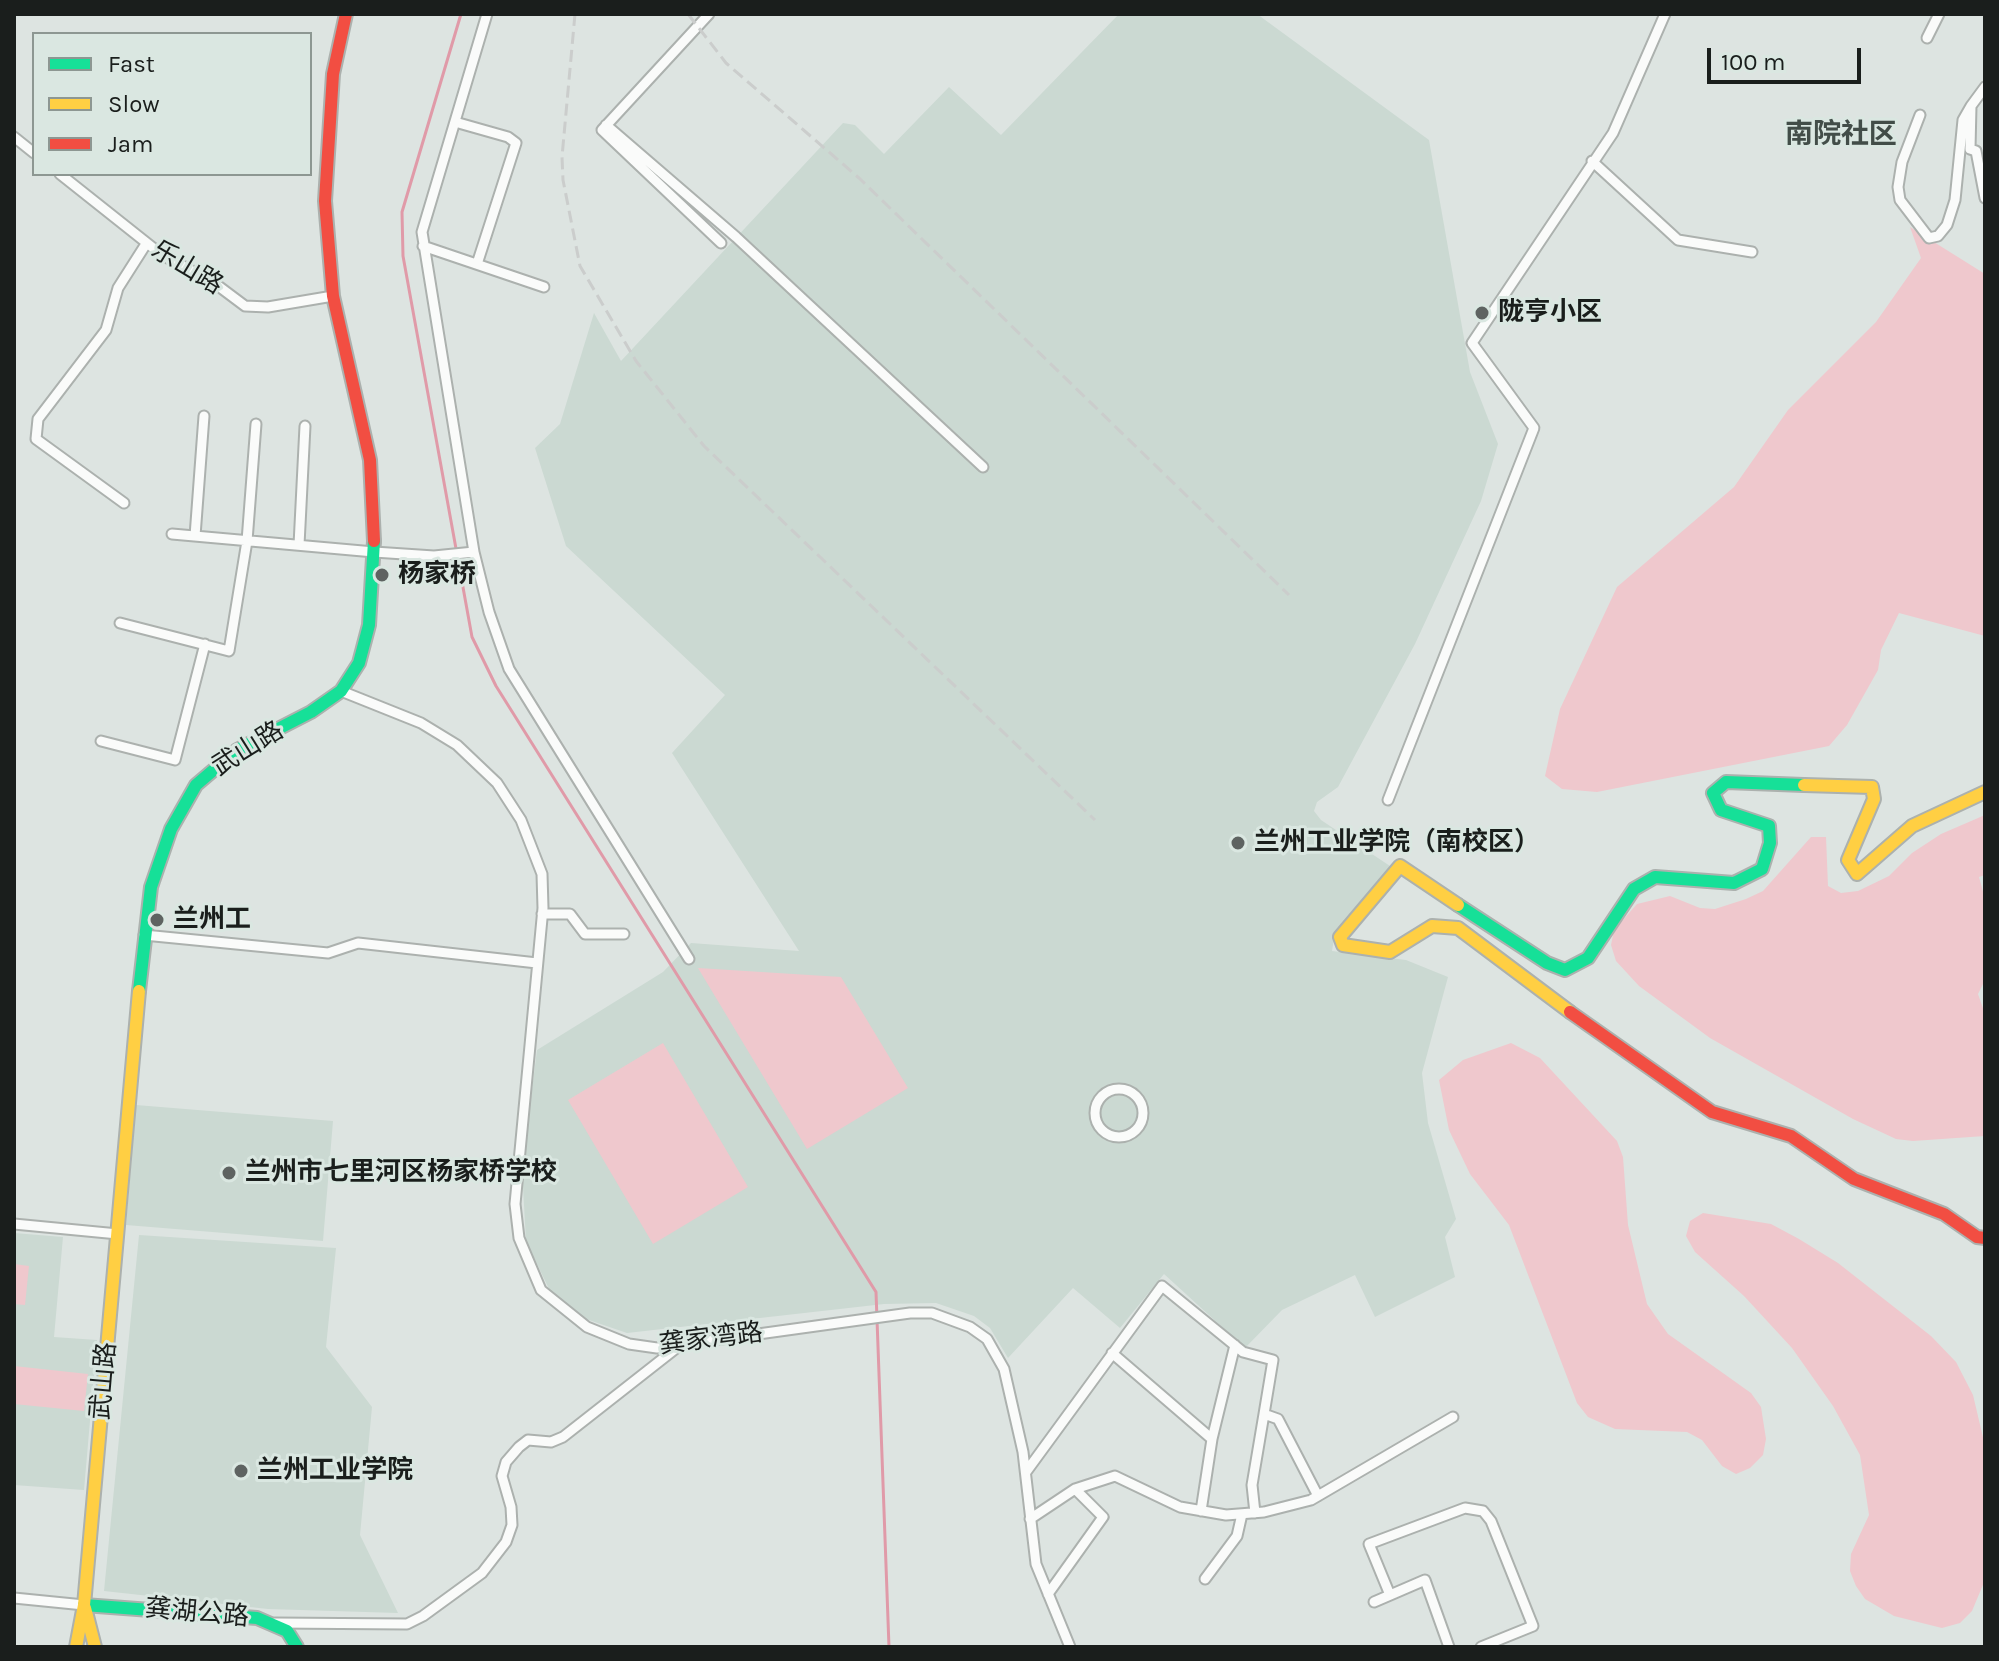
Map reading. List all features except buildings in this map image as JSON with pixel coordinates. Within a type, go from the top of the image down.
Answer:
[{"type":"main road","name":"武山路","points":[[84,1605],[144,935],[160,856],[196,785],[237,750],[311,712],[341,691],[359,663],[369,625],[374,552],[370,460],[333,296],[325,201],[333,74],[346,14]]},
{"type":"main road","points":[[1985,792],[1912,826],[1857,874],[1848,860],[1874,799],[1872,787],[1726,782],[1713,793],[1721,810],[1769,826],[1770,843],[1762,869],[1734,883],[1655,877],[1634,889],[1588,958],[1565,970],[1547,963],[1400,866],[1340,937],[1343,945],[1390,952],[1432,926],[1458,928],[1633,1059],[1712,1112],[1791,1136],[1854,1179],[1944,1214],[1985,1238]]},
{"type":"main road","points":[[76,1647],[84,1605]]},
{"type":"main road","points":[[84,1605],[95,1647]]},
{"type":"main road","name":"龚湖公路","points":[[84,1605],[257,1618],[275,1623],[287,1631],[297,1647]]},
{"type":"street","points":[[487,14],[422,232],[470,554],[509,669],[689,959]]},
{"type":"street","points":[[709,14],[602,130],[721,243]]},
{"type":"street","points":[[1388,800],[1534,428],[1472,343],[1613,133],[1665,14]]},
{"type":"street","points":[[1927,38],[1939,14]]},
{"type":"street","points":[[1920,115],[1902,162],[1898,187],[1900,200],[1929,238],[1938,236],[1947,225],[1955,200],[1963,120],[1985,87]]},
{"type":"street","points":[[1971,106],[1970,149],[1976,151],[1985,198]]},
{"type":"street","points":[[455,122],[508,137],[516,143],[477,264]]},
{"type":"street","points":[[606,125],[736,237],[983,467]]},
{"type":"street","points":[[14,137],[32,151]]},
{"type":"street","points":[[1592,161],[1678,240],[1752,252]]},
{"type":"street","name":"乐山路","points":[[62,176],[146,244],[230,292],[245,306],[268,307],[333,296]]},
{"type":"street","points":[[124,503],[36,439],[38,419],[106,330],[118,288],[146,244]]},
{"type":"street","points":[[423,246],[544,287]]},
{"type":"street","points":[[195,536],[204,416]]},
{"type":"street","points":[[120,623],[229,651],[247,541],[256,424]]},
{"type":"street","points":[[299,545],[305,426]]},
{"type":"street","points":[[172,534],[374,552],[434,556],[470,554]]},
{"type":"street","points":[[101,741],[175,760],[205,644]]},
{"type":"street","name":"龚家湾路","points":[[341,691],[421,723],[457,745],[497,783],[521,820],[542,874],[542,914],[515,1190],[519,1238],[541,1290],[587,1327],[629,1344],[657,1348],[932,1313],[970,1327],[987,1339],[1004,1369],[1026,1472],[1036,1564],[1070,1647]]},
{"type":"street","points":[[542,914],[570,914],[585,934],[624,934]]},
{"type":"street","points":[[144,935],[328,953],[358,943],[537,963]]},
{"type":"street","points":[[1116,1089],[1134,1094],[1143,1111],[1138,1129],[1121,1138],[1103,1132],[1095,1116],[1100,1098],[1116,1089]]},
{"type":"street","points":[[14,1224],[118,1234]]},
{"type":"street","points":[[1026,1472],[1162,1286],[1243,1352],[1273,1360],[1252,1485],[1255,1513]]},
{"type":"street","points":[[275,1623],[407,1624],[423,1616],[482,1573],[506,1542],[512,1525],[511,1507],[502,1476],[506,1462],[519,1447],[528,1440],[551,1442],[563,1437],[682,1344]]},
{"type":"street","points":[[1201,1511],[1212,1439],[1235,1345]]},
{"type":"street","points":[[1112,1353],[1212,1439]]},
{"type":"street","points":[[1264,1414],[1278,1419],[1318,1496]]},
{"type":"street","points":[[1030,1519],[1075,1489],[1115,1476],[1180,1507],[1255,1513],[1318,1496],[1453,1417]]},
{"type":"street","points":[[1048,1594],[1103,1517],[1075,1489]]},
{"type":"street","points":[[1390,1595],[1369,1544],[1465,1508],[1483,1511],[1491,1521],[1533,1626],[1481,1647]]},
{"type":"street","points":[[1205,1579],[1237,1536],[1242,1514]]},
{"type":"street","points":[[1374,1602],[1425,1580],[1449,1647]]},
{"type":"street","points":[[14,1598],[84,1605]]},
{"type":"shaded area","points":[[1119,14],[1257,14],[1429,140],[1470,372],[1498,444],[1481,501],[1415,644],[1338,787],[1317,802],[1314,811],[1321,820],[1390,866],[1334,939],[1332,951],[1406,960],[1448,977],[1422,1073],[1428,1123],[1456,1219],[1445,1237],[1455,1277],[1375,1317],[1355,1275],[1282,1310],[1245,1348],[1164,1274],[1120,1328],[1073,1288],[1008,1358],[990,1328],[974,1316],[936,1303],[884,1304],[627,1333],[583,1318],[550,1291],[526,1241],[522,1169],[537,1050],[663,972],[691,943],[799,951],[672,753],[725,695],[566,546],[535,448],[560,424],[594,313],[621,361],[843,123],[855,125],[884,154],[949,87],[1001,135]]},
{"type":"shaded area","points":[[1910,227],[1985,274],[1985,636],[1899,613],[1881,650],[1878,670],[1847,725],[1829,746],[1597,792],[1562,789],[1545,776],[1560,709],[1617,587],[1734,487],[1788,410],[1876,322],[1921,258]]},
{"type":"shaded area","points":[[1985,815],[1985,875],[1979,877],[1985,899],[1985,980],[1978,994],[1985,1014],[1985,1136],[1913,1141],[1896,1139],[1853,1119],[1710,1038],[1639,986],[1616,961],[1611,945],[1614,930],[1637,904],[1670,896],[1700,908],[1715,909],[1746,899],[1763,891],[1811,837],[1826,837],[1828,886],[1841,893],[1858,891],[1889,876],[1912,853],[1941,834]]},
{"type":"shaded area","points":[[698,968],[841,977],[908,1088],[807,1149]]},
{"type":"shaded area","points":[[663,1043],[748,1187],[653,1244],[568,1100]]},
{"type":"shaded area","points":[[1511,1043],[1540,1058],[1617,1141],[1623,1157],[1628,1225],[1647,1304],[1668,1334],[1751,1393],[1761,1407],[1766,1439],[1763,1455],[1750,1468],[1736,1474],[1722,1466],[1702,1440],[1687,1432],[1615,1429],[1588,1417],[1577,1403],[1509,1225],[1470,1174],[1449,1130],[1439,1080],[1463,1060]]},
{"type":"shaded area","name":"兰州市七里河区杨家桥学校","points":[[136,1105],[333,1121],[323,1241],[126,1225]]},
{"type":"shaded area","points":[[1703,1213],[1771,1224],[1799,1239],[1838,1263],[1931,1336],[1956,1362],[1973,1395],[1985,1446],[1985,1580],[1972,1611],[1960,1623],[1942,1628],[1894,1616],[1865,1599],[1856,1586],[1850,1571],[1851,1554],[1869,1515],[1860,1455],[1833,1406],[1792,1348],[1744,1296],[1695,1252],[1686,1236],[1690,1221]]},
{"type":"shaded area","points":[[14,1233],[63,1237],[54,1337],[97,1340],[84,1490],[14,1485]]},
{"type":"shaded area","name":"兰州工业学院","points":[[139,1235],[336,1248],[326,1347],[372,1407],[360,1535],[398,1613],[268,1609],[104,1591]]},
{"type":"shaded area","points":[[14,1264],[29,1266],[25,1305],[14,1304]]},
{"type":"shaded area","points":[[14,1366],[88,1374],[84,1411],[14,1404]]},
{"type":"waterway","points":[[461,14],[402,212],[403,256],[472,637],[496,686],[876,1292],[889,1647]]},
{"type":"railway","points":[[575,14],[562,157],[563,180],[580,266],[636,361],[704,446],[1095,820]]},
{"type":"railway","points":[[688,14],[726,63],[859,178],[1289,595]]},
{"type":"traffic: fast","points":[[139,991],[151,887],[171,829],[196,785],[237,750],[311,712],[341,691],[359,663],[369,625],[374,541]]},
{"type":"traffic: fast","points":[[1458,905],[1547,963],[1565,970],[1588,958],[1634,889],[1655,877],[1734,883],[1762,869],[1770,843],[1769,826],[1721,810],[1713,793],[1726,782],[1804,785]]},
{"type":"traffic: fast","points":[[84,1605],[257,1618],[287,1631],[297,1647]]},
{"type":"traffic: slow","points":[[1804,785],[1872,787],[1874,799],[1848,860],[1857,874],[1912,826],[1985,792]]},
{"type":"traffic: slow","points":[[1458,905],[1400,866],[1340,937],[1343,945],[1390,952],[1432,926],[1458,928],[1570,1012]]},
{"type":"traffic: slow","points":[[76,1647],[84,1605],[139,991]]},
{"type":"traffic: slow","points":[[85,1608],[95,1647]]},
{"type":"traffic: jam","points":[[346,14],[333,74],[325,201],[333,296],[370,460],[374,541]]},
{"type":"traffic: jam","points":[[1570,1012],[1712,1112],[1791,1136],[1854,1179],[1944,1214],[1977,1237],[1985,1238]]},
{"type":"place","name":"陇亨小区","points":[[1482,313]]},
{"type":"place","name":"杨家桥","points":[[382,575]]},
{"type":"place","name":"兰州工业学院（南校区）","points":[[1238,843]]},
{"type":"place","name":"兰州工","points":[[157,920]]},
{"type":"place","name":"兰州市七里河区杨家桥学校","points":[[229,1173]]},
{"type":"place","name":"兰州工业学院","points":[[241,1471]]},
{"type":"district","name":"南院社区","points":[[1841,135]]}]
